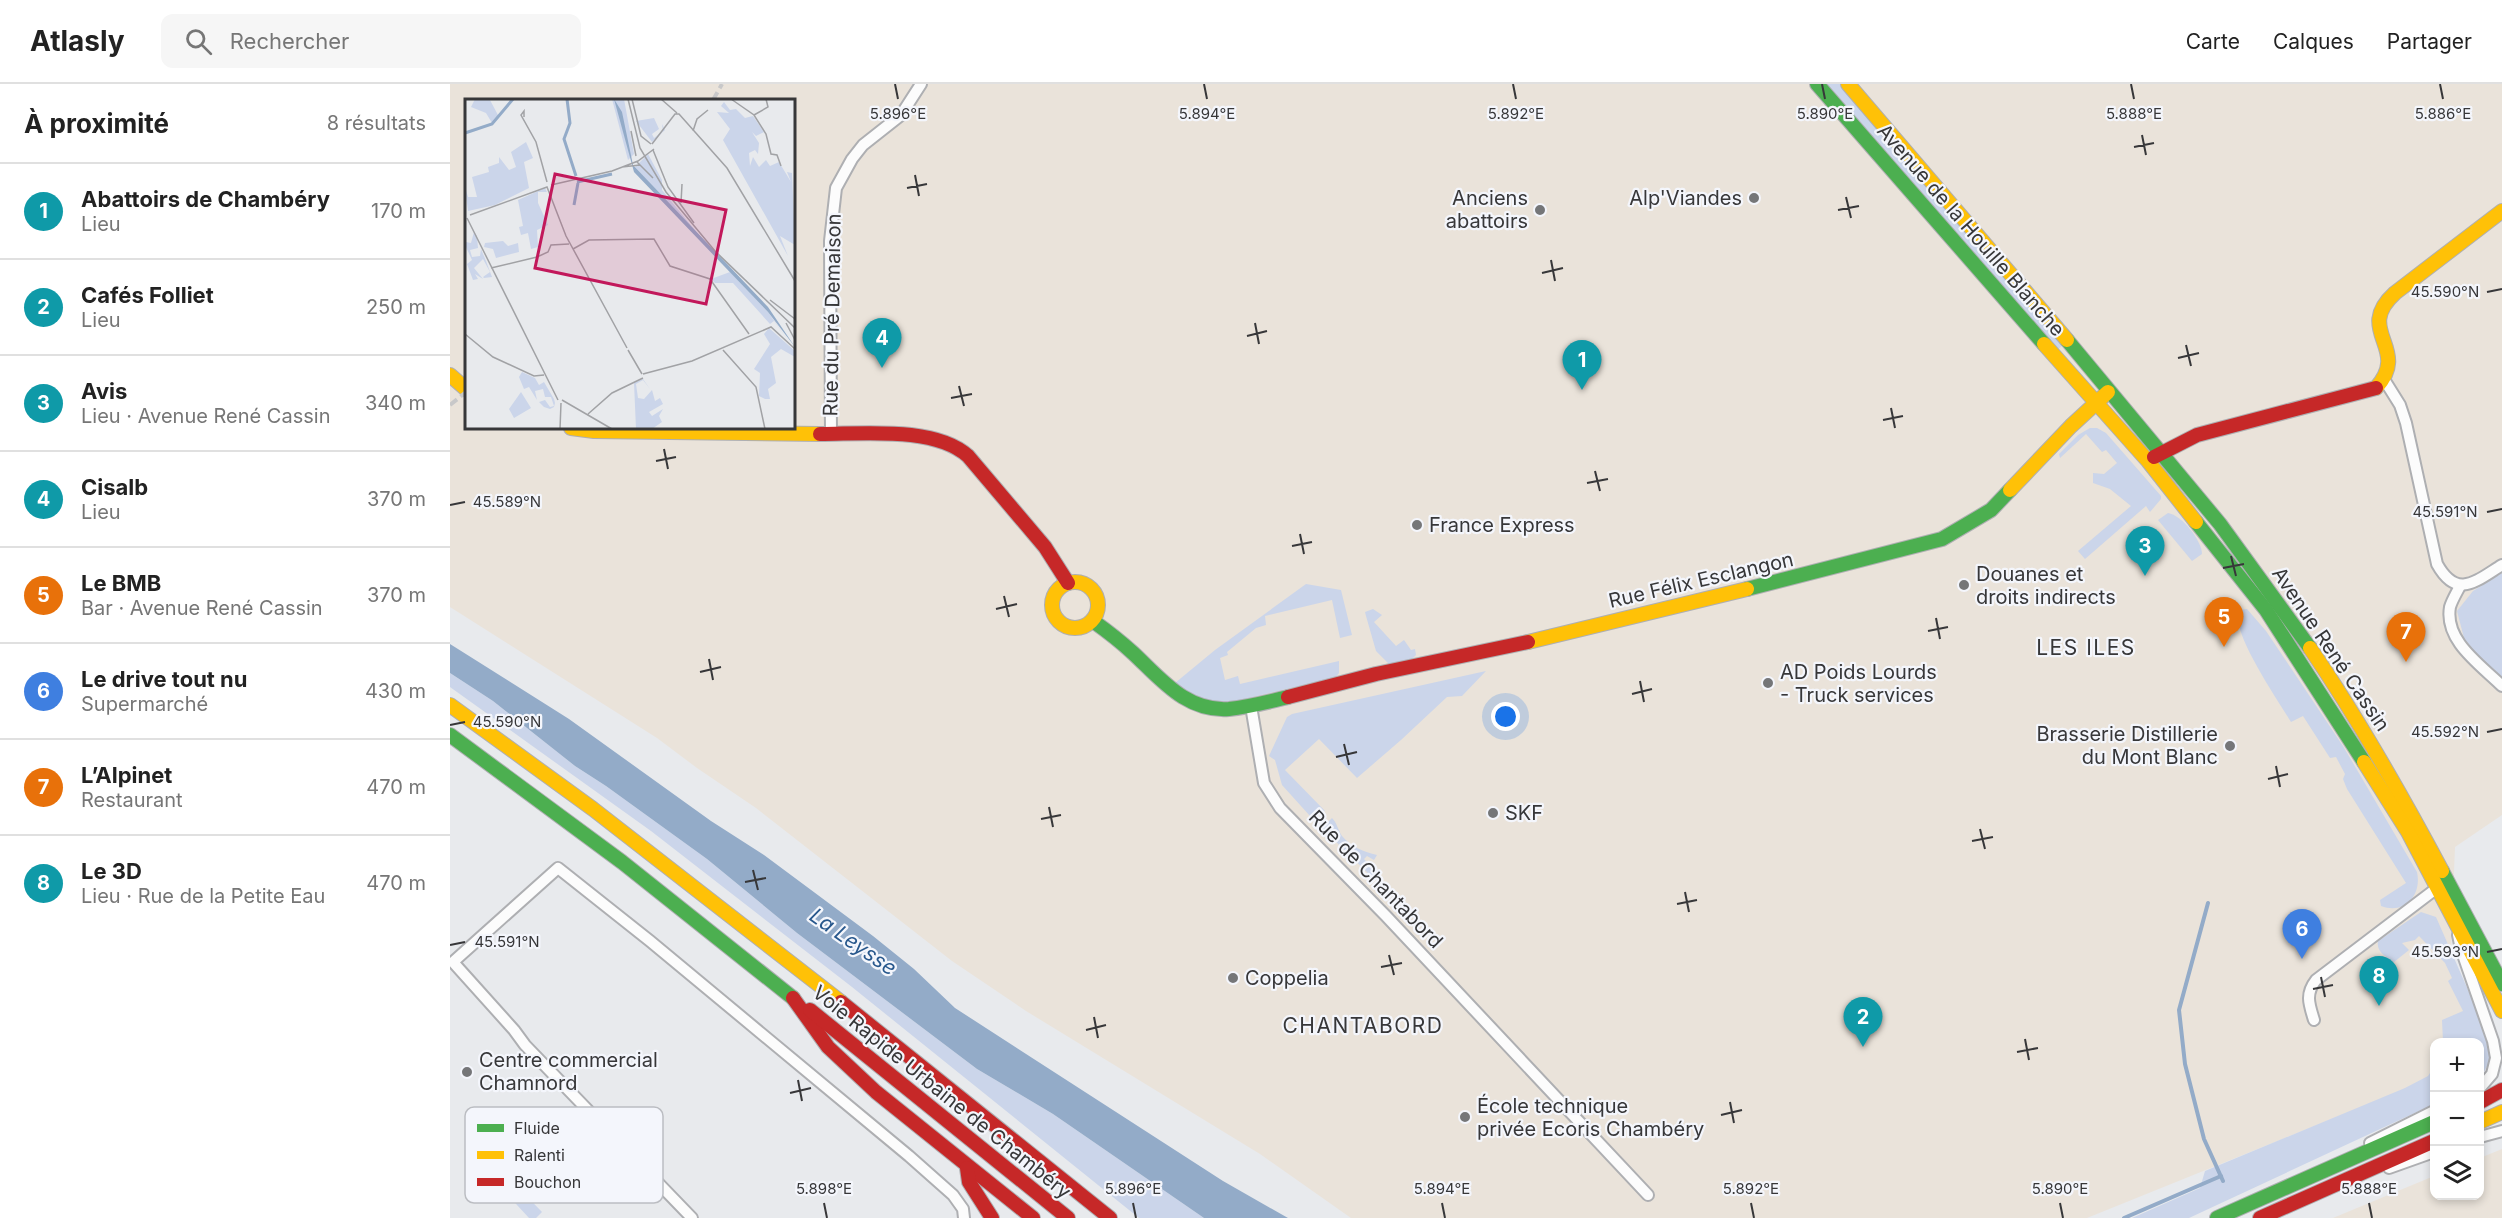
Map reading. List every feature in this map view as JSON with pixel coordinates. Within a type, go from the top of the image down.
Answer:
[{"type":"main road","name":"Avenue de la Houille Blanche","points":[[1817,84],[2016,313],[2102,396]]},
{"type":"main road","name":"Avenue de la Houille Blanche","points":[[1848,84],[1932,180],[2102,396]]},
{"type":"main road","points":[[2148,461],[2197,435],[2375,390],[2385,381],[2389,363],[2379,320],[2382,305],[2395,292],[2502,211]]},
{"type":"main road","points":[[450,375],[465,388]]},
{"type":"main road","name":"Avenue René Cassin","points":[[2102,396],[2162,452],[2220,524],[2349,705],[2388,768],[2443,884],[2456,927],[2502,1011]]},
{"type":"main road","name":"Avenue René Cassin","points":[[2102,396],[2148,461],[2266,610],[2443,884],[2502,984]]},
{"type":"main road","name":"Rue Félix Esclangon","points":[[1251,706],[1376,674],[1551,637],[1794,578],[1942,539],[1991,510],[2102,396]]},
{"type":"main road","points":[[579,429],[911,435],[937,438],[954,444],[968,456],[1045,547],[1068,583]]},
{"type":"main road","points":[[1068,583],[1083,583],[1095,592],[1099,607],[1093,621],[1081,628],[1074,628],[1056,618],[1053,611],[1053,598],[1061,587],[1068,583]]},
{"type":"main road","points":[[1093,621],[1119,640],[1180,697],[1207,707],[1236,709],[1251,706]]},
{"type":"main road","name":"Voie Rapide Urbaine de Chambéry","points":[[450,705],[593,808],[870,1025],[1110,1218]]},
{"type":"main road","name":"Voie Rapide Urbaine de Chambéry","points":[[450,735],[622,862],[1068,1218]]},
{"type":"main road","points":[[792,996],[828,1047],[876,1092],[1033,1218]]},
{"type":"main road","points":[[2484,1100],[2502,1090]]},
{"type":"main road","points":[[2484,1120],[2502,1112]]},
{"type":"main road","points":[[2217,1218],[2430,1124]]},
{"type":"main road","points":[[2259,1218],[2430,1143]]},
{"type":"main road","points":[[967,1167],[969,1182],[992,1218]]},
{"type":"main road","points":[[1067,1182],[1119,1218]]},
{"type":"street","name":"Rue du Pré Demaison","points":[[831,434],[830,241],[836,188],[862,145],[901,115],[921,84]]},
{"type":"street","points":[[2385,381],[2400,405],[2406,423],[2437,564],[2448,580],[2460,586],[2470,585],[2502,565]]},
{"type":"street","points":[[2460,586],[2450,606],[2450,623],[2454,635],[2502,686]]},
{"type":"street","name":"Rue de Chantabord","points":[[1251,706],[1264,783],[1280,808],[1386,916],[1648,1195]]},
{"type":"street","points":[[585,1107],[525,1045],[453,962],[558,868],[650,941],[909,1156],[953,1196],[963,1209],[964,1218]]},
{"type":"street","points":[[2314,1020],[2308,1003],[2308,990],[2316,981],[2443,884]]},
{"type":"street","name":"Avenue René Cassin","points":[[2456,927],[2461,950],[2493,1041],[2496,1058],[2492,1074],[2484,1083]]},
{"type":"street","points":[[2268,1196],[2430,1113]]},
{"type":"street","points":[[2484,1136],[2502,1131]]},
{"type":"street","points":[[2313,1194],[2430,1153]]},
{"type":"street","points":[[663,1188],[692,1218]]},
{"type":"shaded area","points":[[450,84],[2502,84],[2502,573],[2473,591],[2464,638],[2502,688],[2502,815],[2455,847],[2451,948],[2472,1025],[2461,1038],[2430,1038],[2430,1077],[2421,1083],[2087,1218],[1351,1218],[1260,1154],[1026,1011],[952,961],[756,808],[657,738],[450,607]]},
{"type":"shaded area","points":[[1823,84],[1842,84],[2063,345],[2056,351]]},
{"type":"shaded area","points":[[2090,428],[2097,428],[2106,433],[2161,496],[2161,499],[2150,512],[2146,506],[2085,559],[2078,551],[2131,506],[2110,489],[2093,483],[2093,473],[2104,474],[2117,463],[2106,450],[2102,452],[2086,434],[2060,458],[2059,454],[2078,435]]},
{"type":"shaded area","points":[[2168,513],[2185,523],[2199,542],[2202,554],[2192,561],[2158,520]]},
{"type":"shaded area","points":[[2502,573],[2502,688],[2464,638],[2457,611],[2473,591]]},
{"type":"shaded area","points":[[1306,584],[1341,590],[1352,635],[1340,638],[1332,600],[1265,616],[1266,625],[1256,628],[1227,652],[1228,655],[1220,658],[1225,680],[1238,676],[1240,684],[1339,661],[1339,673],[1336,677],[1228,703],[1200,698],[1175,683],[1215,650]]},
{"type":"shaded area","points":[[1373,609],[1382,615],[1374,622],[1396,646],[1404,640],[1411,650],[1415,649],[1416,655],[1411,660],[1389,664],[1376,651],[1365,612]]},
{"type":"shaded area","points":[[2247,609],[2266,631],[2343,746],[2417,872],[2417,888],[2410,901],[2404,905],[2397,908],[2381,906],[2380,900],[2406,883],[2347,789],[2343,779],[2345,774],[2336,757],[2330,758],[2303,716],[2291,722],[2257,666],[2241,633],[2238,620],[2239,610]]},
{"type":"shaded area","points":[[1486,671],[1462,696],[1447,697],[1357,778],[1319,739],[1285,770],[1325,811],[1310,816],[1282,785],[1275,760],[1269,756],[1287,717],[1292,714]]},
{"type":"shaded area","points":[[450,673],[493,701],[575,766],[707,859],[797,933],[977,1069],[1053,1114],[1204,1218],[1139,1218],[852,987],[651,831],[450,687]]},
{"type":"shaded area","points":[[1332,818],[1342,836],[1349,843],[1363,851],[1377,855],[1374,860],[1367,856],[1364,859],[1376,872],[1372,877],[1322,828]]},
{"type":"shaded area","points":[[2421,912],[2436,917],[2479,1015],[2490,1048],[2490,1060],[2484,1072],[2484,1038],[2443,1038],[2442,1020],[2463,1011],[2448,981],[2452,978],[2445,963],[2419,936],[2415,940],[2402,943],[2409,950],[2394,962],[2382,954],[2378,941]]},
{"type":"shaded area","points":[[2430,1073],[2430,1106],[2189,1218],[2132,1218],[2200,1188],[2205,1171],[2405,1088]]},
{"type":"shaded area","points":[[2502,1149],[2502,1218],[2333,1218],[2430,1178],[2430,1200],[2484,1200],[2484,1156]]},
{"type":"shaded area","points":[[515,1203],[533,1203],[542,1212],[536,1218],[529,1218]]},
{"type":"water","name":"La Leysse","points":[[450,644],[569,719],[711,821],[764,855],[873,936],[914,969],[955,1008],[1223,1181],[1288,1218],[1204,1218],[1053,1114],[977,1069],[797,933],[707,859],[575,766],[493,701],[450,673]]},
{"type":"waterway","points":[[2208,903],[2179,1010],[2185,1064],[2204,1139],[2223,1181]]},
{"type":"waterway","points":[[2124,1218],[2221,1176]]},
{"type":"railway","points":[[714,99],[722,84]]},
{"type":"railway","points":[[450,405],[465,393]]},
{"type":"traffic: fast","points":[[1817,84],[2044,344]]},
{"type":"traffic: fast","points":[[2067,340],[2220,524],[2310,648]]},
{"type":"traffic: fast","points":[[1747,589],[1942,539],[1991,510],[2010,490]]},
{"type":"traffic: fast","points":[[2196,522],[2266,610],[2364,762]]},
{"type":"traffic: fast","points":[[1093,621],[1123,644],[1175,692],[1200,705],[1214,709],[1229,709],[1288,697]]},
{"type":"traffic: fast","points":[[450,735],[622,862],[793,998]]},
{"type":"traffic: fast","points":[[2442,871],[2502,984]]},
{"type":"traffic: fast","points":[[2217,1218],[2430,1124]]},
{"type":"traffic: slow","points":[[1848,84],[2067,340]]},
{"type":"traffic: slow","points":[[2376,388],[2385,374],[2388,362],[2379,318],[2384,306],[2395,293],[2502,211]]},
{"type":"traffic: slow","points":[[2044,344],[2148,461],[2196,522]]},
{"type":"traffic: slow","points":[[450,375],[465,388]]},
{"type":"traffic: slow","points":[[2010,490],[2071,426],[2108,392]]},
{"type":"traffic: slow","points":[[579,429],[820,434]]},
{"type":"traffic: slow","points":[[1075,582],[1091,589],[1098,605],[1091,621],[1075,628],[1059,621],[1052,605],[1059,589],[1075,582]]},
{"type":"traffic: slow","points":[[1528,642],[1747,589]]},
{"type":"traffic: slow","points":[[2310,648],[2346,702],[2442,871]]},
{"type":"traffic: slow","points":[[450,705],[593,809],[841,1002]]},
{"type":"traffic: slow","points":[[2364,762],[2408,832],[2502,1011]]},
{"type":"traffic: slow","points":[[2484,1120],[2502,1112]]},
{"type":"traffic: jam","points":[[2154,457],[2197,435],[2376,388]]},
{"type":"traffic: jam","points":[[820,434],[898,434],[937,440],[954,446],[968,456],[1045,547],[1068,583]]},
{"type":"traffic: jam","points":[[1288,697],[1376,674],[1528,642]]},
{"type":"traffic: jam","points":[[793,998],[828,1047],[876,1092],[1033,1218]]},
{"type":"traffic: jam","points":[[841,1002],[1110,1218]]},
{"type":"traffic: jam","points":[[810,1010],[1068,1218]]},
{"type":"traffic: jam","points":[[2484,1100],[2502,1090]]},
{"type":"traffic: jam","points":[[2260,1218],[2430,1143]]},
{"type":"traffic: jam","points":[[967,1168],[969,1182],[992,1218]]},
{"type":"place","name":"Alp'Viandes","points":[[1754,198]]},
{"type":"place","name":"Anciens abattoirs","points":[[1540,210]]},
{"type":"place","name":"Cisalb","points":[[882,368]]},
{"type":"place","name":"Abattoirs de Chambéry","points":[[1582,390]]},
{"type":"place","name":"France Express","points":[[1417,525]]},
{"type":"place","name":"Avis","points":[[2145,576]]},
{"type":"place","name":"Douanes et droits indirects","points":[[1964,585]]},
{"type":"place","name":"Le BMB","points":[[2224,647]]},
{"type":"place","name":"L’Alpinet","points":[[2406,662]]},
{"type":"place","name":"AD Poids Lourds - Truck services","points":[[1768,683]]},
{"type":"place","name":"Brasserie Distillerie du Mont Blanc","points":[[2230,746]]},
{"type":"place","name":"SKF","points":[[1493,813]]},
{"type":"place","name":"Le drive tout nu","points":[[2302,959]]},
{"type":"place","name":"Coppelia","points":[[1233,978]]},
{"type":"place","name":"Le 3D","points":[[2379,1006]]},
{"type":"place","name":"Cafés Folliet","points":[[1863,1047]]},
{"type":"place","name":"Centre commercial Chamnord","points":[[467,1072]]},
{"type":"place","name":"École technique privée Ecoris Chambéry","points":[[1465,1117]]},
{"type":"district","name":"LES ILES","points":[[2086,648]]},
{"type":"district","name":"CHANTABORD","points":[[1363,1026]]}]
